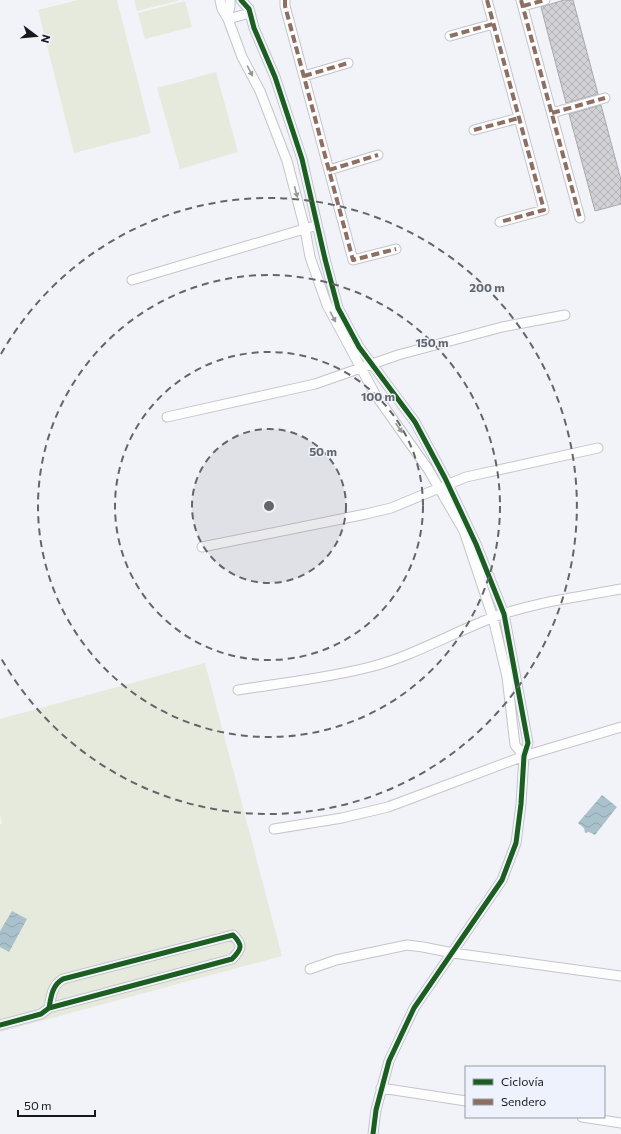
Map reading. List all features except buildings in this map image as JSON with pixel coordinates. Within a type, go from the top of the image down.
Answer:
[{"type":"street","points":[[220,0],[222,9],[227,17],[242,57],[260,91],[287,161],[305,229],[310,257],[327,305],[375,394],[428,469],[444,486],[476,544],[504,614],[528,743],[524,756],[521,804],[516,843],[502,880],[414,1008],[389,1061],[376,1110],[373,1134]]},
{"type":"street","points":[[227,17],[230,7],[230,0]]},
{"type":"street","points":[[242,0],[250,11]]},
{"type":"street","points":[[251,0],[250,11],[254,28],[274,77],[302,160],[338,308],[359,347],[415,422],[464,531],[494,618],[507,677],[515,745],[524,756]]},
{"type":"street","points":[[285,0],[285,6],[353,260],[396,249]]},
{"type":"street","points":[[487,0],[544,210],[500,222]]},
{"type":"street","points":[[545,0],[522,3],[580,218]]},
{"type":"street","points":[[227,17],[250,11]]},
{"type":"street","points":[[450,36],[493,24]]},
{"type":"street","points":[[304,76],[348,63]]},
{"type":"street","points":[[552,113],[605,98]]},
{"type":"street","points":[[474,130],[519,118]]},
{"type":"street","points":[[329,170],[378,155]]},
{"type":"street","points":[[132,280],[317,226]]},
{"type":"street","points":[[167,417],[315,384],[398,355],[502,327],[565,315]]},
{"type":"street","points":[[202,547],[391,508],[466,477],[598,448]]},
{"type":"street","points":[[238,690],[371,667],[504,614],[526,607],[621,590]]},
{"type":"street","points":[[274,830],[342,818],[388,807],[524,756],[621,727]]},
{"type":"street","points":[[0,1025],[41,1014],[49,1008],[232,959],[239,952],[239,941],[233,935],[62,979],[57,982],[51,994],[49,1008]]},
{"type":"street","points":[[310,969],[336,960],[406,945],[453,953],[621,976]]},
{"type":"street","points":[[381,1088],[465,1101]]},
{"type":"street","points":[[590,1118],[621,1122]]},
{"type":"shaded area","points":[[78,0],[117,0],[151,133],[74,153],[38,10]]},
{"type":"shaded area","points":[[134,0],[180,0],[137,11]]},
{"type":"shaded area","points":[[185,1],[192,27],[145,39],[138,13]]},
{"type":"shaded area","points":[[216,72],[238,152],[180,169],[157,88]]},
{"type":"shaded area","points":[[205,663],[282,956],[0,1032],[0,824],[2,824],[0,814],[0,719]]},
{"type":"water","points":[[602,795],[617,807],[595,835],[589,832],[585,833],[584,828],[578,823]]},
{"type":"water","points":[[12,911],[27,919],[9,952],[0,947],[0,931]]},
{"type":"marked path","points":[[285,0],[285,6],[353,260],[396,249]]},
{"type":"marked path","points":[[487,0],[544,210],[500,222]]},
{"type":"marked path","points":[[521,0],[580,218]]},
{"type":"marked path","points":[[523,6],[545,0]]},
{"type":"marked path","points":[[450,36],[493,24]]},
{"type":"marked path","points":[[304,76],[348,63]]},
{"type":"marked path","points":[[552,113],[605,98]]},
{"type":"marked path","points":[[474,130],[519,118]]},
{"type":"marked path","points":[[329,170],[378,155]]},
{"type":"cycle path","points":[[241,0],[249,9],[254,28],[275,77],[302,159],[338,308],[359,347],[415,422],[445,478],[476,544],[504,614],[528,743],[524,756],[521,804],[516,843],[502,880],[414,1008],[389,1061],[376,1110],[373,1134]]},
{"type":"cycle path","points":[[0,1025],[41,1014],[49,1008],[54,988],[63,979],[233,935],[240,944],[238,952],[232,959],[49,1008]]}]
